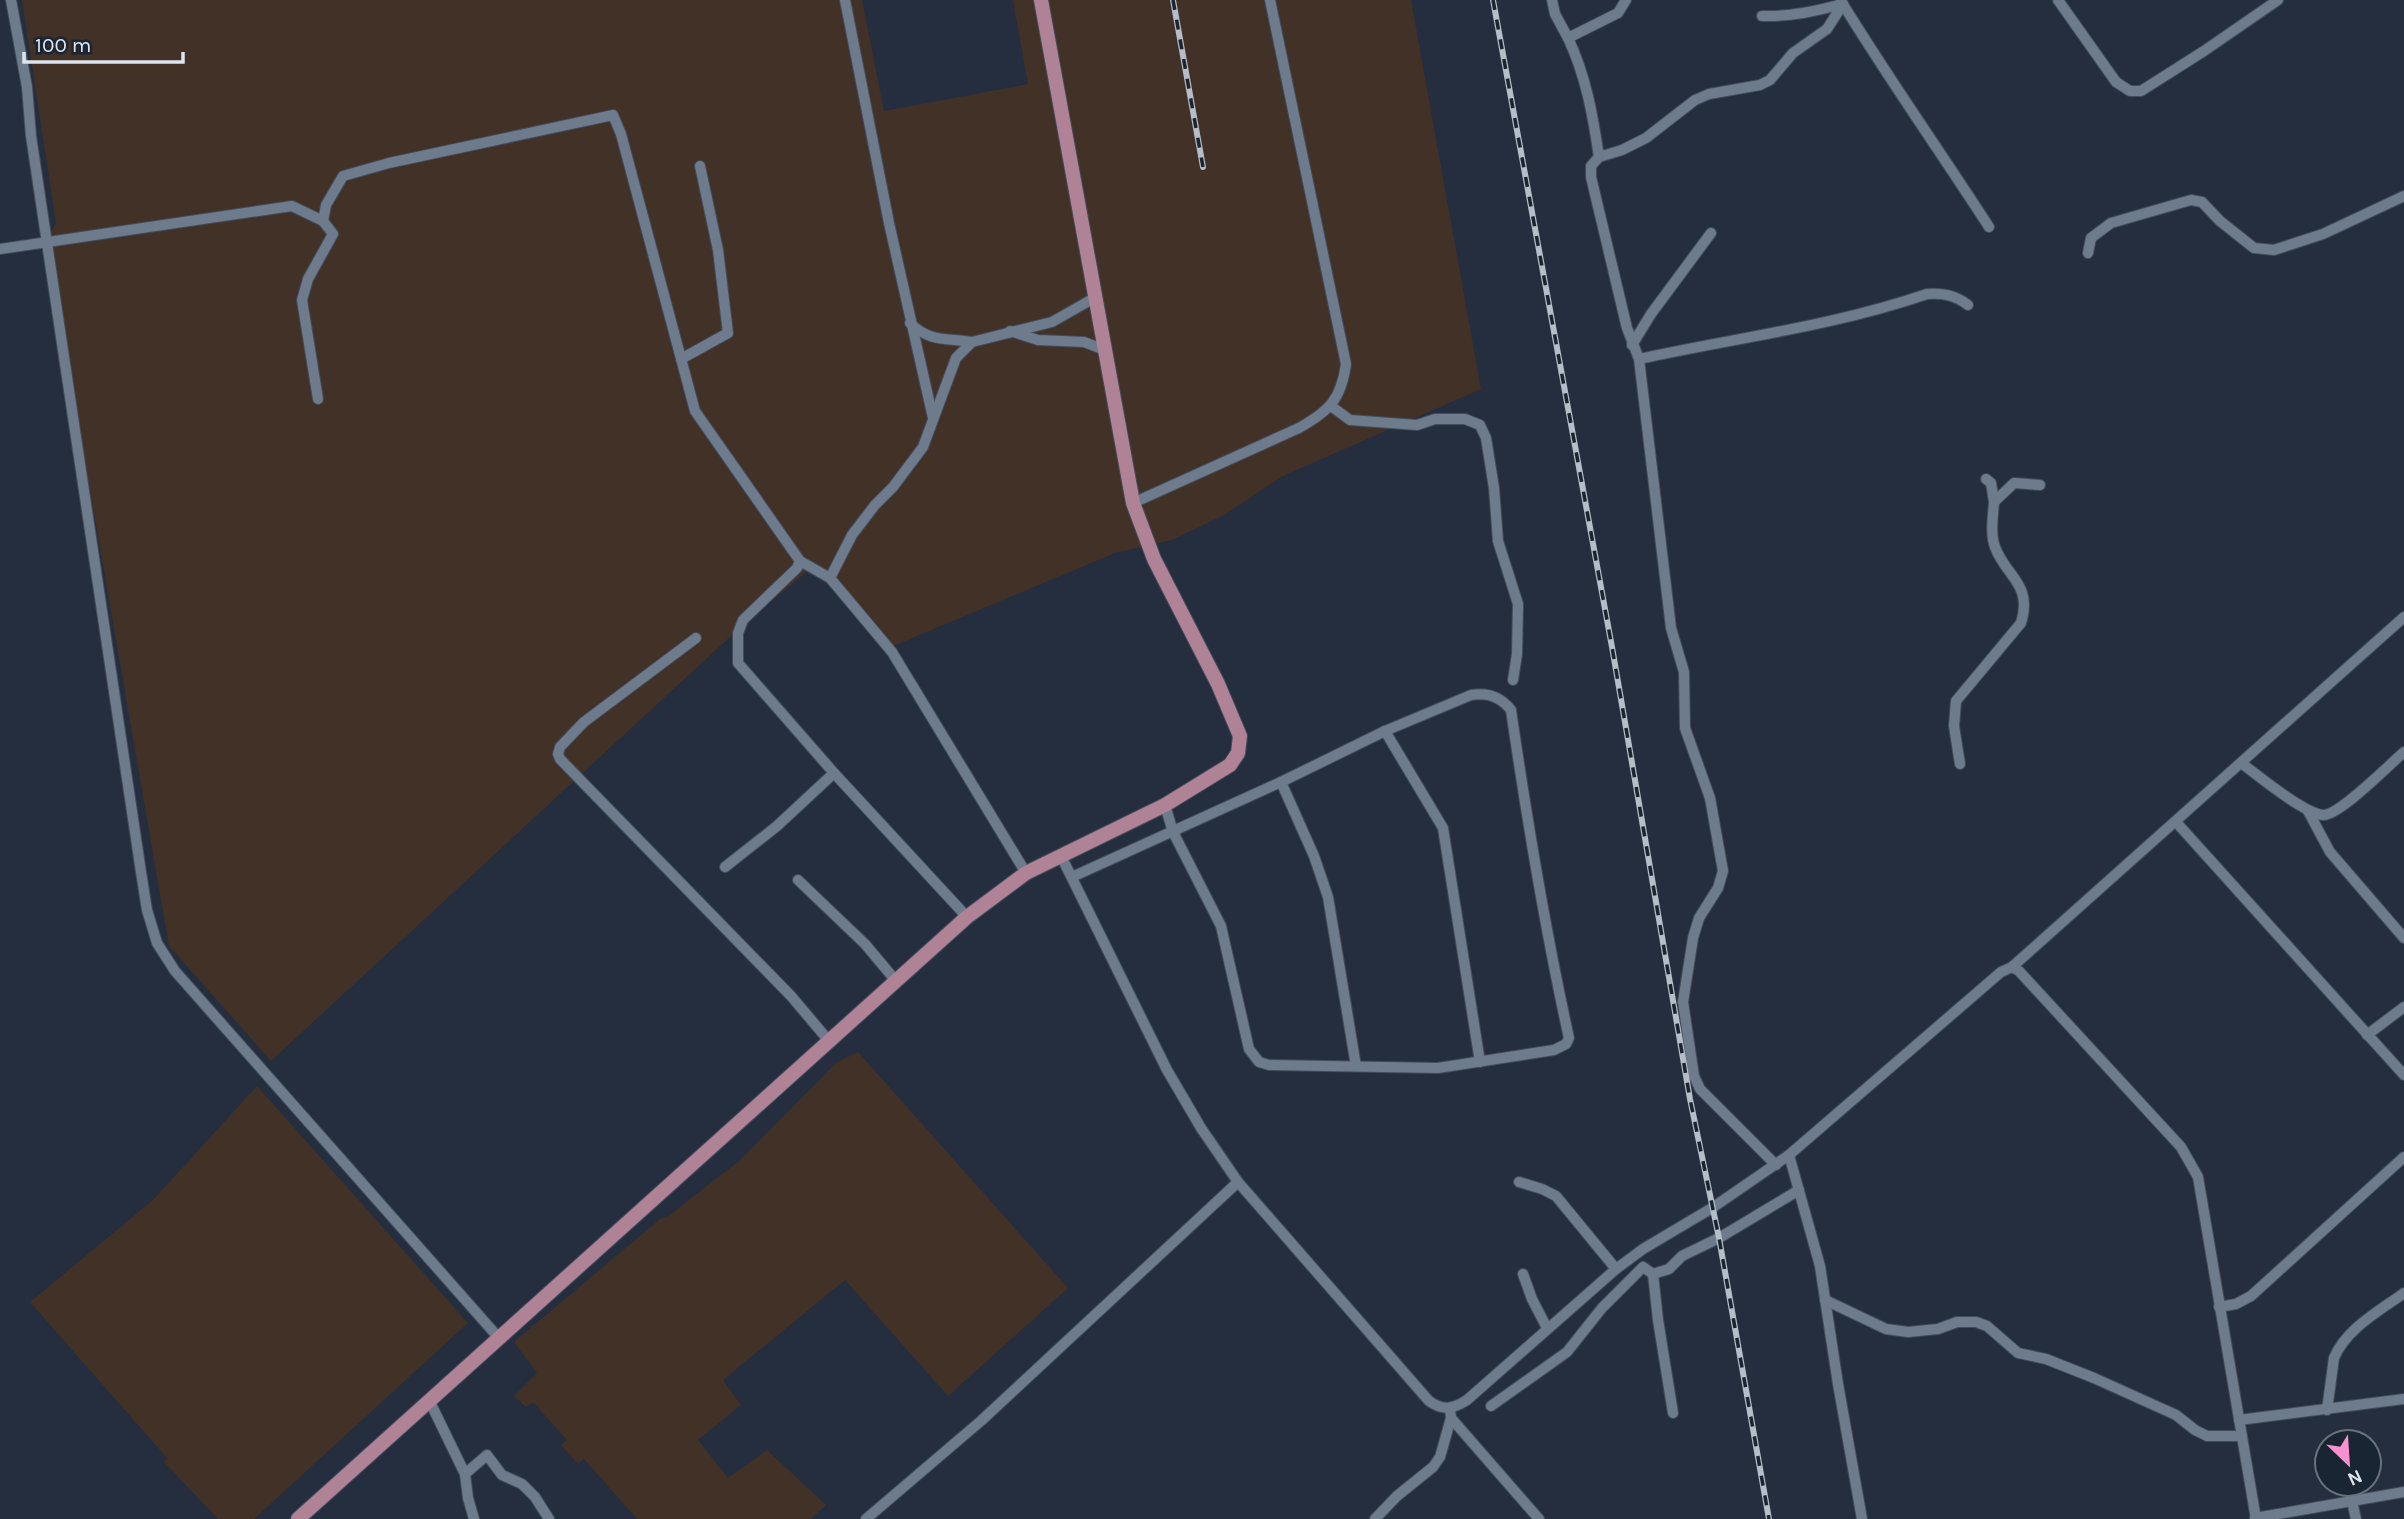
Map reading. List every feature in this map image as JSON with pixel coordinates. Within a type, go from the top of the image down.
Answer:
[{"type":"main road","points":[[298,1519],[967,917],[1026,873],[1165,805],[1230,765],[1238,753],[1240,736],[1218,684],[1154,559],[1133,503],[1041,0]]},
{"type":"street","points":[[11,0],[27,87],[31,136],[141,872],[147,910],[157,943],[175,971],[498,1338]]},
{"type":"street","points":[[845,0],[910,323],[933,419]]},
{"type":"street","points":[[1133,503],[1320,416],[1331,406],[1343,380],[1346,365],[1270,0]]},
{"type":"street","points":[[1552,0],[1555,14],[1578,58],[1590,100],[1599,157]]},
{"type":"street","points":[[1569,38],[1618,13],[1626,0]]},
{"type":"street","points":[[2058,0],[2116,82],[2130,91],[2141,91],[2278,0]]},
{"type":"street","points":[[2255,0],[2262,12]]},
{"type":"street","points":[[1762,16],[1791,16],[1841,2]]},
{"type":"street","points":[[1776,1165],[1700,1089],[1694,1076],[1684,1002],[1693,938],[1699,918],[1718,888],[1723,871],[1710,798],[1685,728],[1684,672],[1671,628],[1639,359],[1632,345],[1591,177],[1591,166],[1599,157],[1622,150],[1646,138],[1695,100],[1709,94],[1760,85],[1770,80],[1793,53],[1827,29],[1841,2]]},
{"type":"street","points":[[1841,2],[1989,227]]},
{"type":"street","points":[[323,221],[326,205],[343,176],[402,160],[613,115],[621,134],[695,411],[800,561],[830,578],[892,652],[1026,873]]},
{"type":"street","points":[[681,359],[728,333],[718,250],[700,166]]},
{"type":"street","points":[[2088,253],[2091,238],[2111,223],[2191,200],[2202,202],[2220,221],[2254,248],[2274,250],[2323,234],[2404,196]]},
{"type":"street","points":[[0,249],[292,206],[323,221],[333,234],[308,279],[302,300],[318,399]]},
{"type":"street","points":[[1632,345],[1651,314],[1711,233]]},
{"type":"street","points":[[1639,359],[1720,341],[1826,323],[1927,294],[1942,293],[1968,305]]},
{"type":"street","points":[[910,323],[921,334],[933,338],[972,342],[1052,322],[1096,296]]},
{"type":"street","points":[[1009,331],[1038,340],[1084,342],[1105,350]]},
{"type":"street","points":[[830,578],[852,535],[923,447],[956,358],[972,342]]},
{"type":"street","points":[[1331,406],[1350,420],[1417,425],[1435,419],[1465,419],[1480,425],[1486,438],[1494,488],[1497,541],[1518,604],[1517,654],[1513,680]]},
{"type":"street","points":[[1960,764],[1954,726],[1956,701],[2021,623],[2025,610],[2018,581],[2002,562],[1995,548],[1992,535],[1994,502],[1991,484],[1986,479]]},
{"type":"street","points":[[1994,502],[2014,483],[2040,485]]},
{"type":"street","points":[[800,561],[797,568],[743,620],[738,633],[738,663],[834,773],[967,917]]},
{"type":"street","points":[[1375,1519],[1397,1496],[1433,1467],[1440,1457],[1451,1413],[1616,1269],[1789,1155],[2001,972],[2012,967],[2404,617]]},
{"type":"street","points":[[696,638],[584,722],[560,747],[558,754],[791,996],[829,1041]]},
{"type":"street","points":[[1072,877],[1173,832],[1281,782],[1385,730],[1482,693],[1505,702],[1511,710],[1547,937],[1569,1038],[1566,1044],[1554,1049],[1438,1068],[1269,1065],[1259,1062],[1249,1049],[1221,926],[1173,832],[1165,805]]},
{"type":"street","points":[[1385,730],[1443,828],[1480,1062]]},
{"type":"street","points":[[2241,764],[2308,811],[2323,815],[2338,811],[2402,759]]},
{"type":"street","points":[[725,867],[777,826],[834,773]]},
{"type":"street","points":[[1281,782],[1314,856],[1328,897],[1356,1066]]},
{"type":"street","points":[[2308,811],[2330,852],[2404,937]]},
{"type":"street","points":[[2176,822],[2404,1075]]},
{"type":"street","points":[[1061,856],[1167,1070],[1201,1128],[1238,1182],[1429,1401],[1451,1413],[1539,1519]]},
{"type":"street","points":[[798,880],[865,944],[895,981]]},
{"type":"street","points":[[2012,967],[2036,988],[2181,1147],[2193,1165],[2202,1187],[2219,1307],[2255,1518],[2404,1492]]},
{"type":"street","points":[[2367,1035],[2404,1007]]},
{"type":"street","points":[[1789,1155],[1820,1266],[1862,1519]]},
{"type":"street","points":[[2219,1307],[2236,1304],[2251,1296],[2404,1157]]},
{"type":"street","points":[[866,1519],[982,1420],[1238,1182]]},
{"type":"street","points":[[1519,1182],[1556,1196],[1616,1269]]},
{"type":"street","points":[[1653,1274],[1669,1269],[1682,1256],[1719,1238],[1799,1190]]},
{"type":"street","points":[[1491,1406],[1567,1352],[1602,1308],[1643,1267],[1653,1274],[1673,1413]]},
{"type":"street","points":[[1523,1274],[1532,1299],[1548,1328]]},
{"type":"street","points":[[2327,1410],[2337,1350],[2354,1330],[2404,1293]]},
{"type":"street","points":[[1825,1300],[1886,1329],[1908,1332],[1938,1329],[1957,1322],[1976,1322],[1987,1326],[2018,1353],[2046,1359],[2094,1378],[2176,1415],[2207,1436],[2241,1436]]},
{"type":"street","points":[[2239,1420],[2404,1399]]},
{"type":"street","points":[[429,1400],[466,1474],[468,1498],[474,1519]]},
{"type":"street","points":[[466,1474],[487,1455],[502,1475],[522,1484],[535,1497],[549,1519]]},
{"type":"street","points":[[2352,1501],[2356,1519]]},
{"type":"shaded area","points":[[22,0],[862,0],[884,111],[1028,84],[1013,0],[1411,0],[1481,389],[1283,476],[1224,515],[1172,540],[1115,553],[886,649],[851,604],[809,570],[744,624],[271,1061],[169,946],[47,241],[56,223]]},
{"type":"shaded area","points":[[858,1052],[1068,1288],[948,1396],[845,1280],[723,1380],[741,1405],[698,1440],[728,1478],[767,1450],[826,1505],[811,1519],[637,1519],[584,1459],[578,1464],[561,1445],[567,1440],[533,1402],[526,1407],[514,1396],[537,1373],[514,1342],[660,1219],[667,1217],[739,1161],[836,1063]]},
{"type":"shaded area","points":[[257,1086],[468,1323],[254,1519],[218,1519],[164,1462],[167,1458],[30,1302],[153,1200]]},
{"type":"railway","points":[[1173,0],[1203,167]]},
{"type":"railway","points":[[1493,0],[1612,647],[1690,1099],[1719,1238],[1769,1519]]}]
